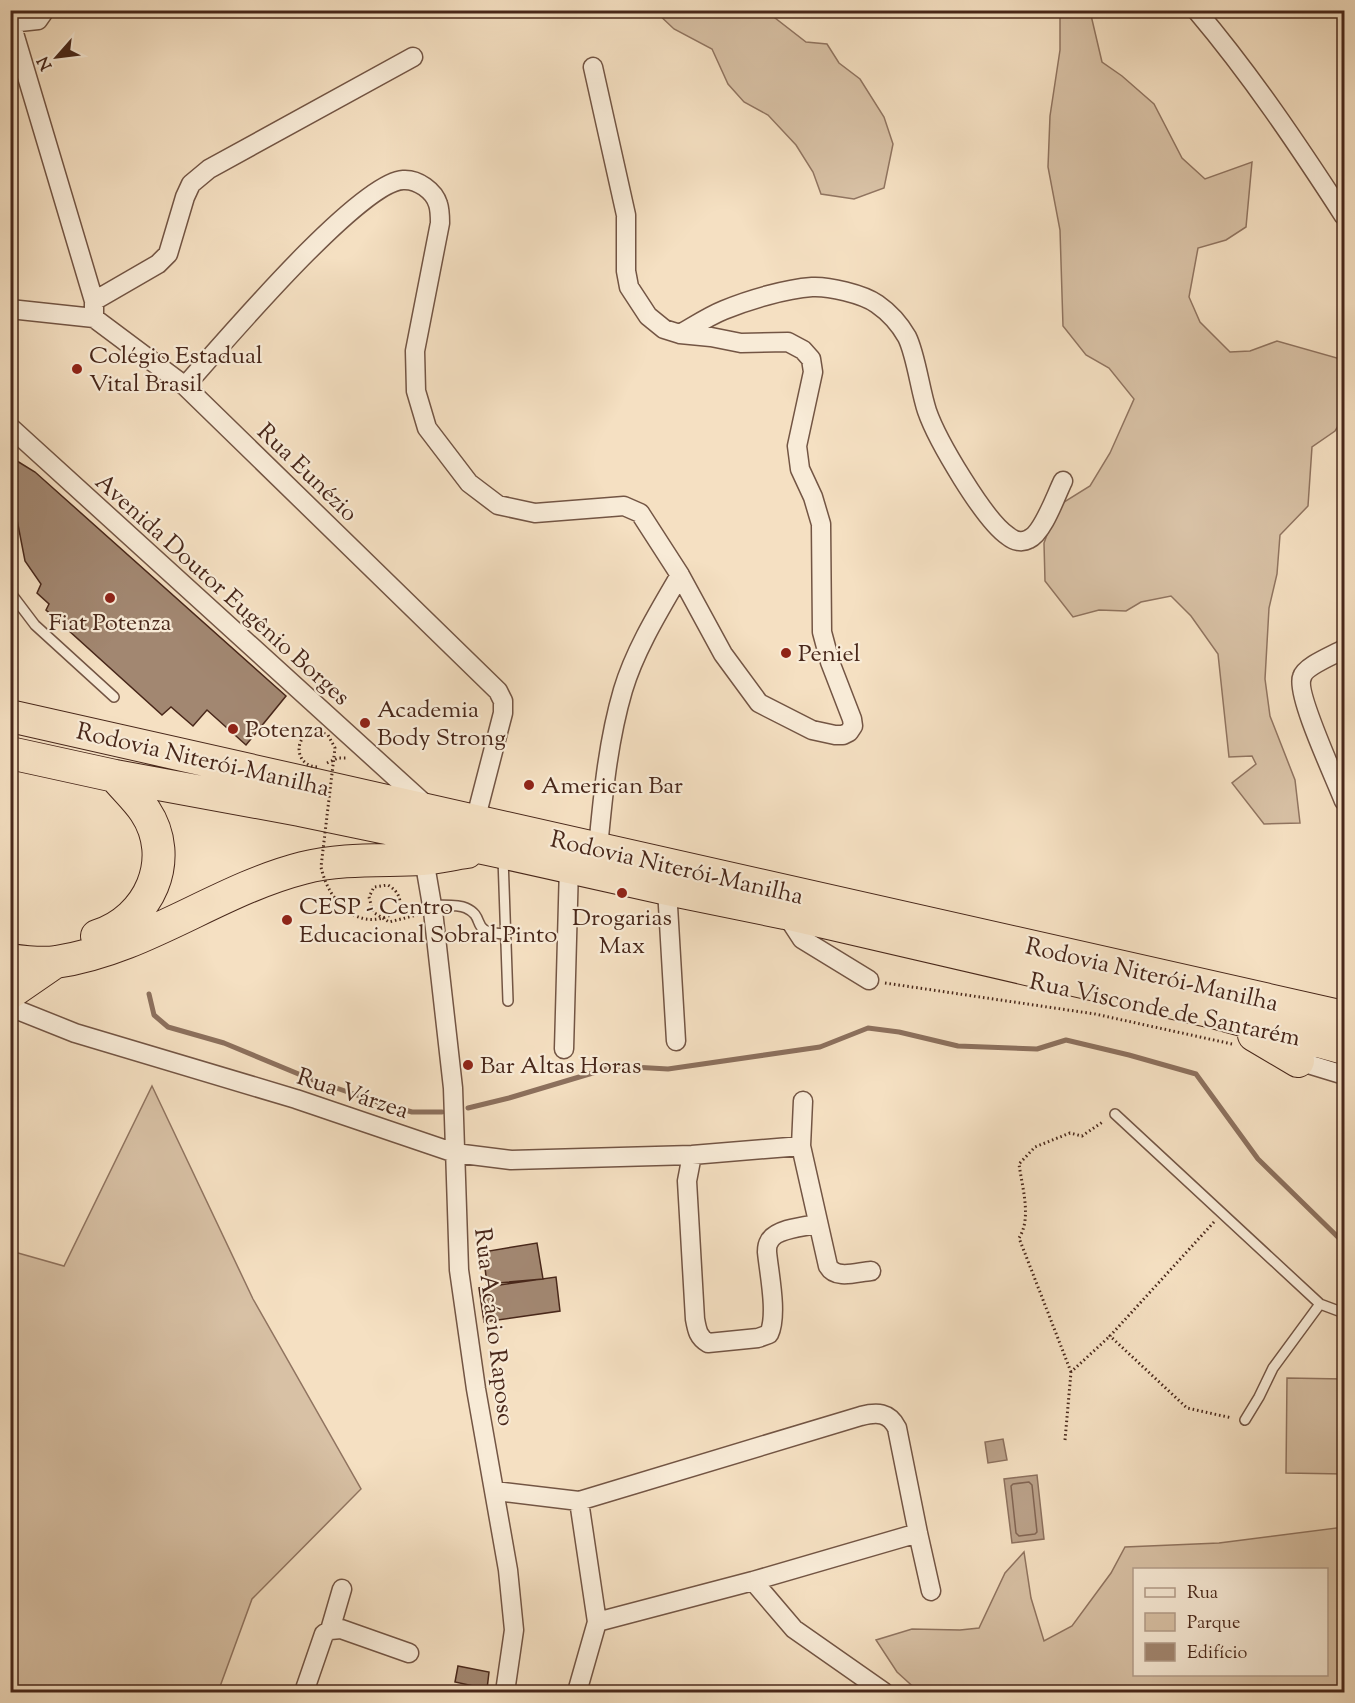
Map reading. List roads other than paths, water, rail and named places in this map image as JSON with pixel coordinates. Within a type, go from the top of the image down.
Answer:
[{"type":"highway","name":"Rodovia Niterói-Manilha","points":[[10,716],[431,809],[475,821],[1344,1017]]},
{"type":"highway","name":"Rodovia Niterói-Manilha","points":[[10,753],[115,776],[300,810],[785,913],[1217,1013],[1344,1048]]},
{"type":"highway","points":[[10,949],[31,951],[56,948],[109,933],[128,921],[148,897],[159,869],[159,849],[146,812],[115,776]]},
{"type":"highway","points":[[10,960],[55,962],[105,951],[152,932],[255,883],[305,867],[361,861],[424,859],[496,851]]},
{"type":"highway","points":[[10,993],[38,976],[55,962]]},
{"type":"highway","points":[[1217,1013],[1298,1061]]},
{"type":"street","points":[[45,10],[38,20],[11,23],[94,309]]},
{"type":"street","points":[[1196,10],[1227,46],[1279,118],[1344,216]]},
{"type":"street","points":[[10,309],[94,309],[158,264],[168,254],[191,184],[208,170],[413,57]]},
{"type":"street","points":[[185,386],[303,257],[350,212],[376,192],[402,179],[417,182],[432,192],[438,205],[440,223],[415,351],[416,391],[427,428],[469,483],[498,506],[535,513],[624,506],[640,513],[680,575],[723,654],[759,703],[812,730],[835,735],[849,732],[853,726],[852,719],[830,662],[822,632],[821,524],[813,497],[800,470],[797,446],[813,372],[811,359],[803,350],[788,342],[741,343],[680,334],[664,329],[648,316],[629,286],[626,271],[626,215],[593,67]]},
{"type":"street","points":[[680,334],[723,310],[772,295],[812,287],[846,292],[875,302],[897,320],[908,340],[928,414],[948,453],[964,481],[997,526],[1008,537],[1018,541],[1028,540],[1040,528],[1063,481]]},
{"type":"street","name":"Rua Eunézio","points":[[94,309],[185,386],[498,691],[503,701],[504,713],[475,821]]},
{"type":"street","name":"Avenida Doutor Eugênio Borges","points":[[10,427],[431,809]]},
{"type":"street","points":[[598,848],[607,758],[623,688],[651,624],[680,575]]},
{"type":"street","points":[[1344,649],[1310,668],[1302,675],[1300,684],[1344,801]]},
{"type":"street","name":"Rua Acácio Raposo","points":[[424,859],[433,908],[453,1088],[459,1270],[476,1389],[508,1570],[514,1630],[505,1692]]},
{"type":"street","points":[[564,1049],[569,866]]},
{"type":"street","points":[[667,889],[676,1041]]},
{"type":"street","points":[[785,913],[802,939],[868,980]]},
{"type":"street","name":"Rua Várzea","points":[[10,1008],[75,1033],[296,1099],[455,1153],[511,1160],[692,1155],[801,1146]]},
{"type":"street","name":"Rua Visconde de Santarém","points":[[1298,1061],[1344,1075]]},
{"type":"street","points":[[803,1101],[801,1146],[828,1266],[831,1272],[837,1275],[871,1270]]},
{"type":"street","points":[[692,1155],[687,1181],[695,1318],[697,1333],[702,1339],[708,1342],[718,1342],[758,1338],[769,1334],[772,1328],[772,1317],[767,1252],[769,1242],[774,1235],[786,1230],[818,1224]]},
{"type":"street","points":[[495,1491],[579,1501],[861,1416],[872,1413],[884,1414],[897,1428],[932,1591]]},
{"type":"street","points":[[577,1692],[597,1622],[579,1501]]},
{"type":"street","points":[[597,1622],[753,1581],[918,1533]]},
{"type":"street","points":[[753,1581],[794,1629],[884,1692]]},
{"type":"street","points":[[304,1692],[324,1634],[330,1629],[342,1589]]},
{"type":"street","points":[[330,1629],[341,1629],[409,1653]]},
{"type":"lane","points":[[10,592],[35,625],[114,697]]},
{"type":"lane","points":[[496,851],[506,934],[508,1001]]},
{"type":"lane","points":[[433,908],[464,907],[475,914],[481,929],[489,934],[506,934]]},
{"type":"lane","points":[[1115,1114],[1320,1304],[1344,1313]]},
{"type":"lane","points":[[1245,1420],[1273,1368],[1320,1304]]},
{"type":"water","points":[[1003,1439],[1007,1460],[988,1463],[985,1442]]},
{"type":"water","points":[[1037,1475],[1044,1539],[1012,1543],[1004,1479]]},
{"type":"waterway","points":[[149,994],[154,1015],[168,1027],[224,1043],[313,1080],[377,1102],[412,1112],[442,1112]]},
{"type":"waterway","points":[[468,1108],[616,1066],[668,1069],[820,1047],[868,1028],[899,1032],[958,1046],[1037,1049],[1066,1040],[1196,1074],[1258,1159],[1344,1243]]},
{"type":"place","name":"Colégio Estadual Vital Brasil","points":[[77,369]]},
{"type":"place","name":"Fiat Potenza","points":[[110,598]]},
{"type":"place","name":"Peniel","points":[[786,653]]},
{"type":"place","name":"Academia Body Strong","points":[[365,723]]},
{"type":"place","name":"Potenza","points":[[233,729]]},
{"type":"place","name":"American Bar","points":[[529,785]]},
{"type":"place","name":"Drogarias Max","points":[[622,893]]},
{"type":"place","name":"CESP - Centro Educacional Sobral Pinto","points":[[287,920]]},
{"type":"place","name":"Bar Altas Horas","points":[[468,1065]]}]
